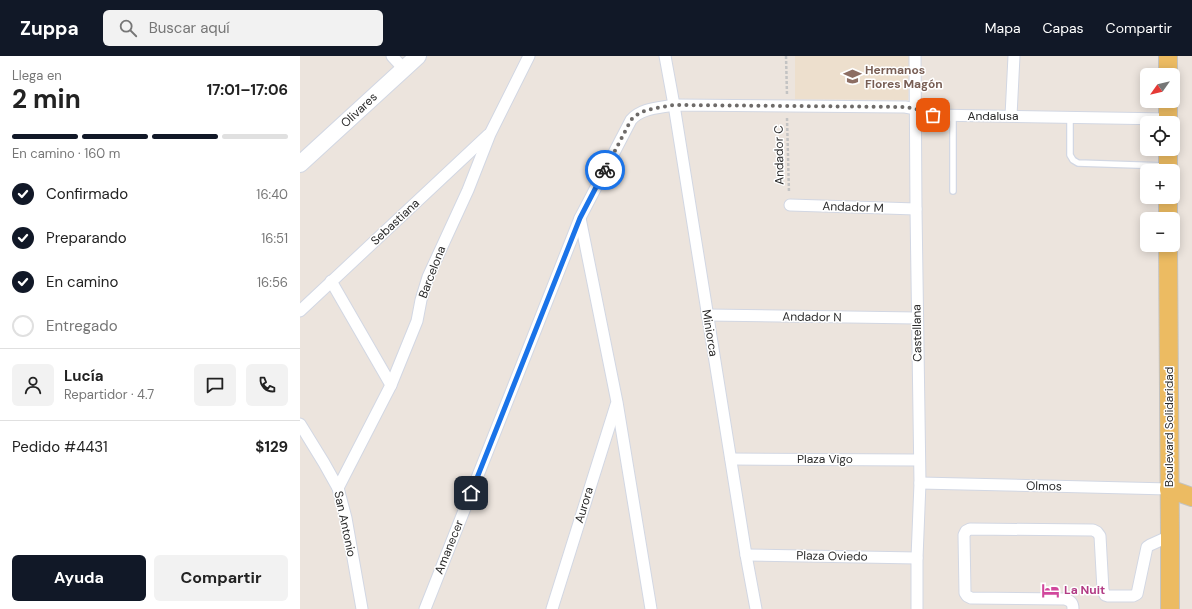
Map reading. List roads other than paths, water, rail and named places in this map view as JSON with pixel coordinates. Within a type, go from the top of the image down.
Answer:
[{"type":"main road","name":"Olivares","points":[[300,164],[418,56]]},
{"type":"main road","points":[[1168,56],[1168,68]]},
{"type":"main road","name":"Boulevard Solidaridad","points":[[1168,252],[1170,609]]},
{"type":"main road","points":[[1169,490],[1192,497]]},
{"type":"street","points":[[392,56],[404,68]]},
{"type":"street","name":"Barcelona","points":[[338,488],[391,385],[418,320],[421,300],[428,276],[468,190],[490,134],[529,56]]},
{"type":"street","name":"Miniorca","points":[[665,56],[756,609]]},
{"type":"street","name":"Castellana","points":[[915,56],[918,460],[920,483],[917,558],[917,609]]},
{"type":"street","points":[[1011,116],[1014,56]]},
{"type":"street","name":"Andalusa","points":[[631,120],[636,114],[643,111],[674,105],[905,107],[933,115],[1140,120]]},
{"type":"street","name":"Amanecer","points":[[425,609],[580,218],[631,120]]},
{"type":"street","name":"Sebastiana","points":[[300,311],[490,134]]},
{"type":"street","name":"Andador M","points":[[790,205],[916,209]]},
{"type":"street","points":[[580,218],[616,402],[651,609]]},
{"type":"street","points":[[331,281],[391,385]]},
{"type":"street","name":"Andador N","points":[[707,315],[917,318]]},
{"type":"street","name":"Aurora","points":[[552,609],[616,402]]},
{"type":"street","name":"San Antonio","points":[[300,424],[338,488],[346,518],[362,609]]},
{"type":"street","name":"Plaza Vigo","points":[[731,459],[918,460]]},
{"type":"street","name":"Olmos","points":[[920,483],[1169,490]]},
{"type":"street","points":[[1073,609],[1070,600],[1065,599],[971,598],[967,596],[965,593],[964,535],[966,531],[970,529],[1093,530],[1100,536],[1103,590],[1105,595],[1108,596],[1133,596],[1137,594],[1147,547],[1170,536]]},
{"type":"street","name":"Plaza Oviedo","points":[[746,555],[917,558]]},
{"type":"lane","points":[[953,116],[953,191]]},
{"type":"lane","points":[[1070,118],[1070,155],[1073,160],[1078,163],[1168,162]]},
{"type":"place","name":"Hermanos Flores Magón","points":[[852,77]]},
{"type":"place","name":"La Nuit","points":[[1051,590]]}]
